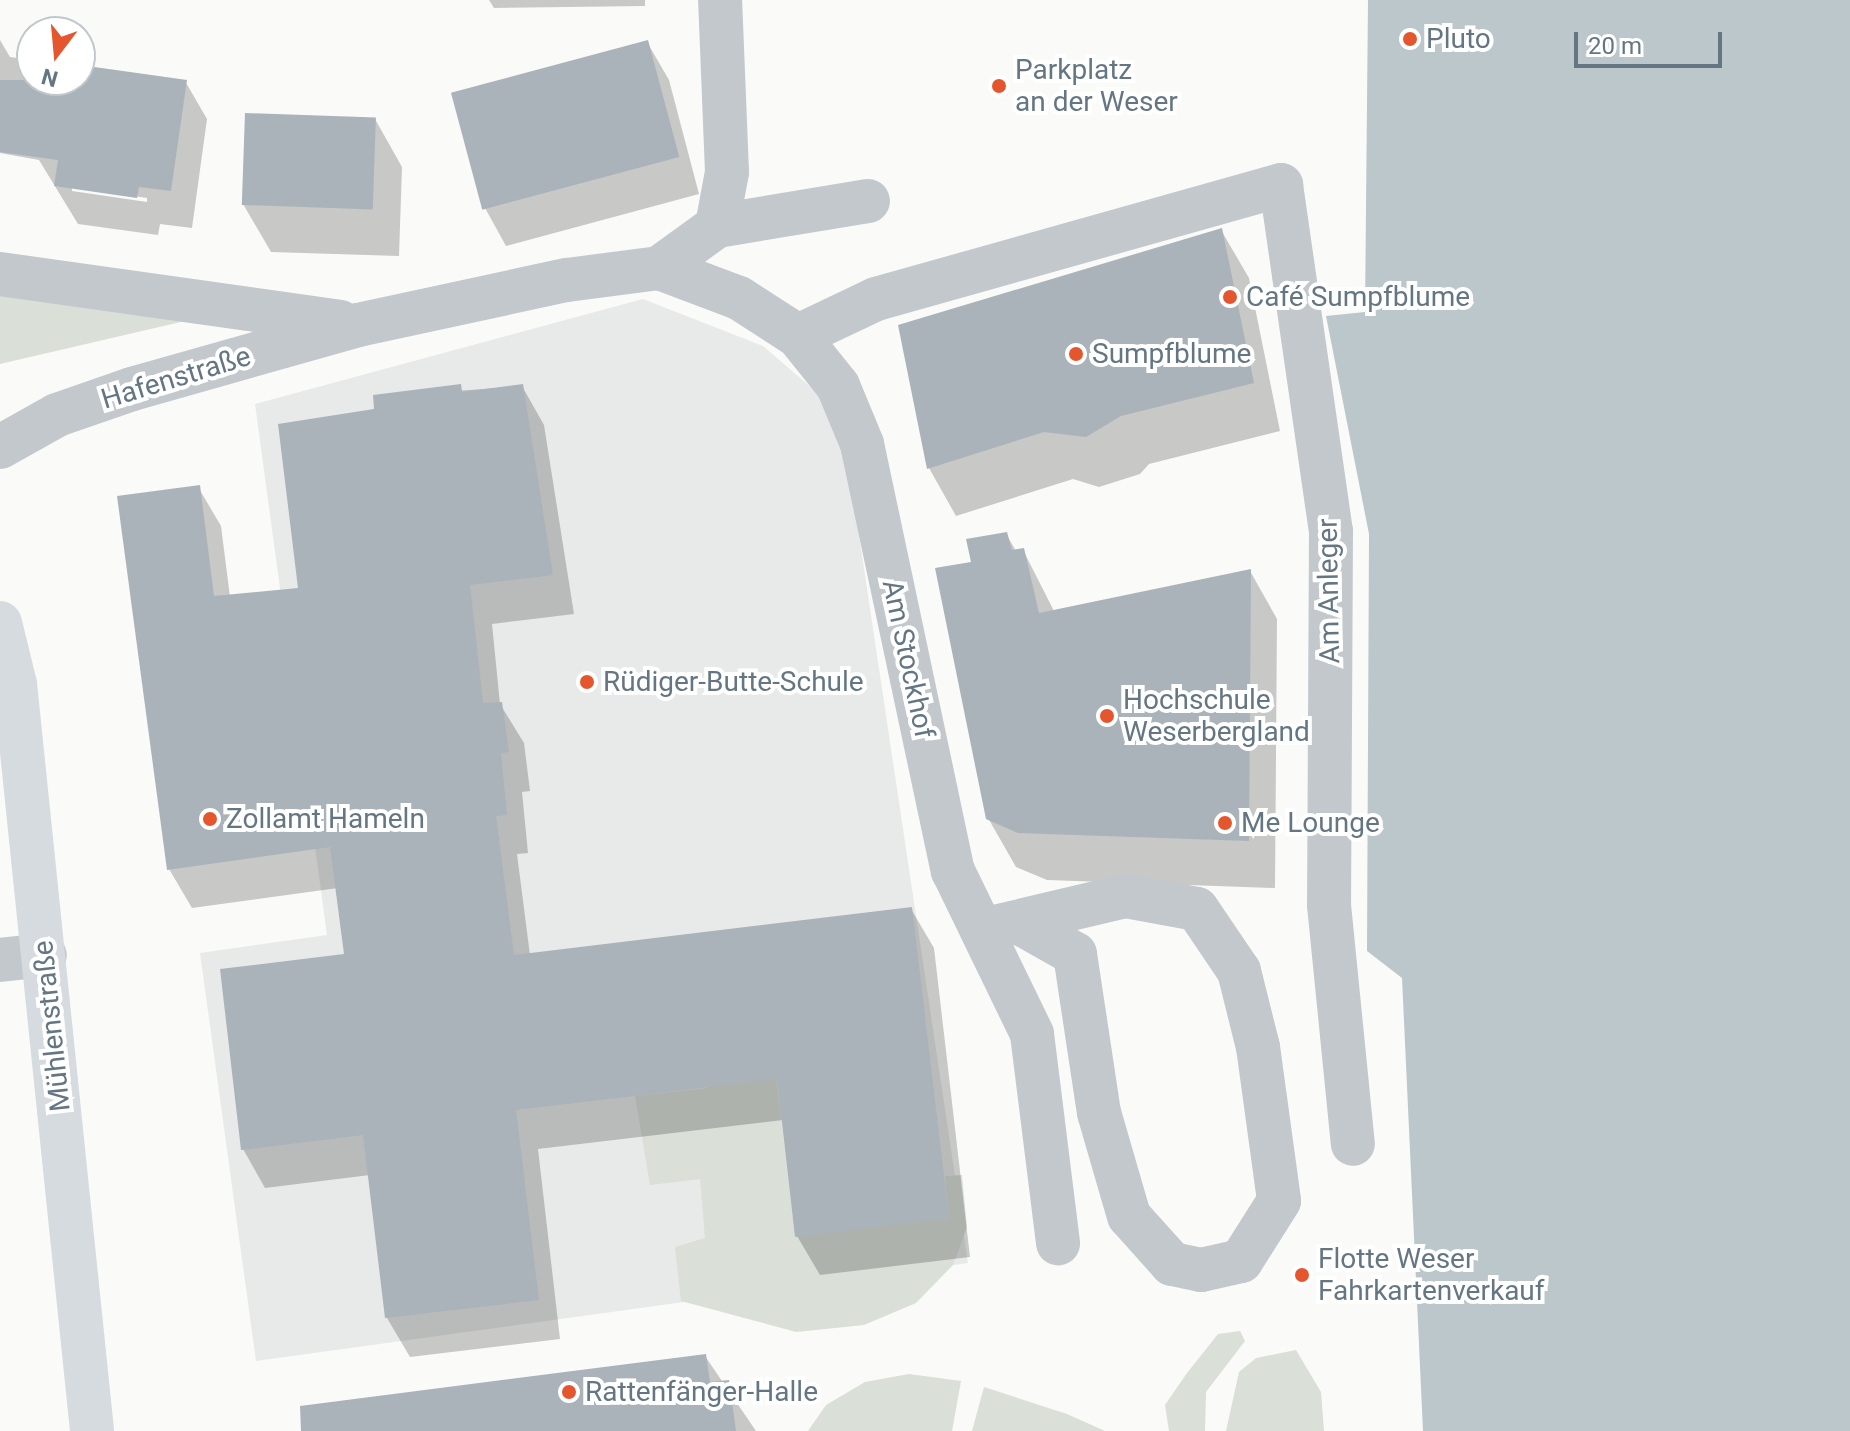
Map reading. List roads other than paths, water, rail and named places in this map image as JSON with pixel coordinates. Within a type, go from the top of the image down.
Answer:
[{"type":"main road","name":"Mühlenstraße","points":[[0,623],[15,684],[92,1431]]},
{"type":"street","points":[[717,226],[727,172],[720,0]]},
{"type":"street","name":"Am Anleger","points":[[798,336],[876,299],[1281,185],[1331,531],[1329,905],[1353,1144]]},
{"type":"street","points":[[659,268],[717,226],[868,201]]},
{"type":"street","name":"Am Stockhof","points":[[659,268],[739,298],[798,336],[838,386],[862,444],[953,871],[1001,926],[1032,1034],[1058,1243]]},
{"type":"street","name":"Hafenstraße","points":[[0,447],[57,415],[132,389],[358,325],[659,268]]},
{"type":"street","name":"Hafenstraße","points":[[0,274],[358,325]]},
{"type":"street","points":[[1126,896],[1197,909],[1239,971],[1258,1047],[1279,1201],[1241,1261],[1201,1270],[1172,1264],[1129,1216],[1099,1113],[1075,954],[1001,926],[1126,896]]},
{"type":"street","points":[[0,960],[45,955]]},
{"type":"place","name":"Pluto","points":[[1410,39]]},
{"type":"place","name":"Parkplatz an der Weser","points":[[999,86]]},
{"type":"place","name":"Café Sumpfblume","points":[[1230,297]]},
{"type":"place","name":"Sumpfblume","points":[[1076,354]]},
{"type":"place","name":"Rüdiger-Butte-Schule","points":[[587,682]]},
{"type":"place","name":"Hochschule Weserbergland","points":[[1107,716]]},
{"type":"place","name":"Zollamt Hameln","points":[[210,819]]},
{"type":"place","name":"Me Lounge","points":[[1225,823]]},
{"type":"place","name":"Flotte Weser Fahrkartenverkauf","points":[[1302,1275]]},
{"type":"place","name":"Rattenfänger-Halle","points":[[569,1392]]}]
